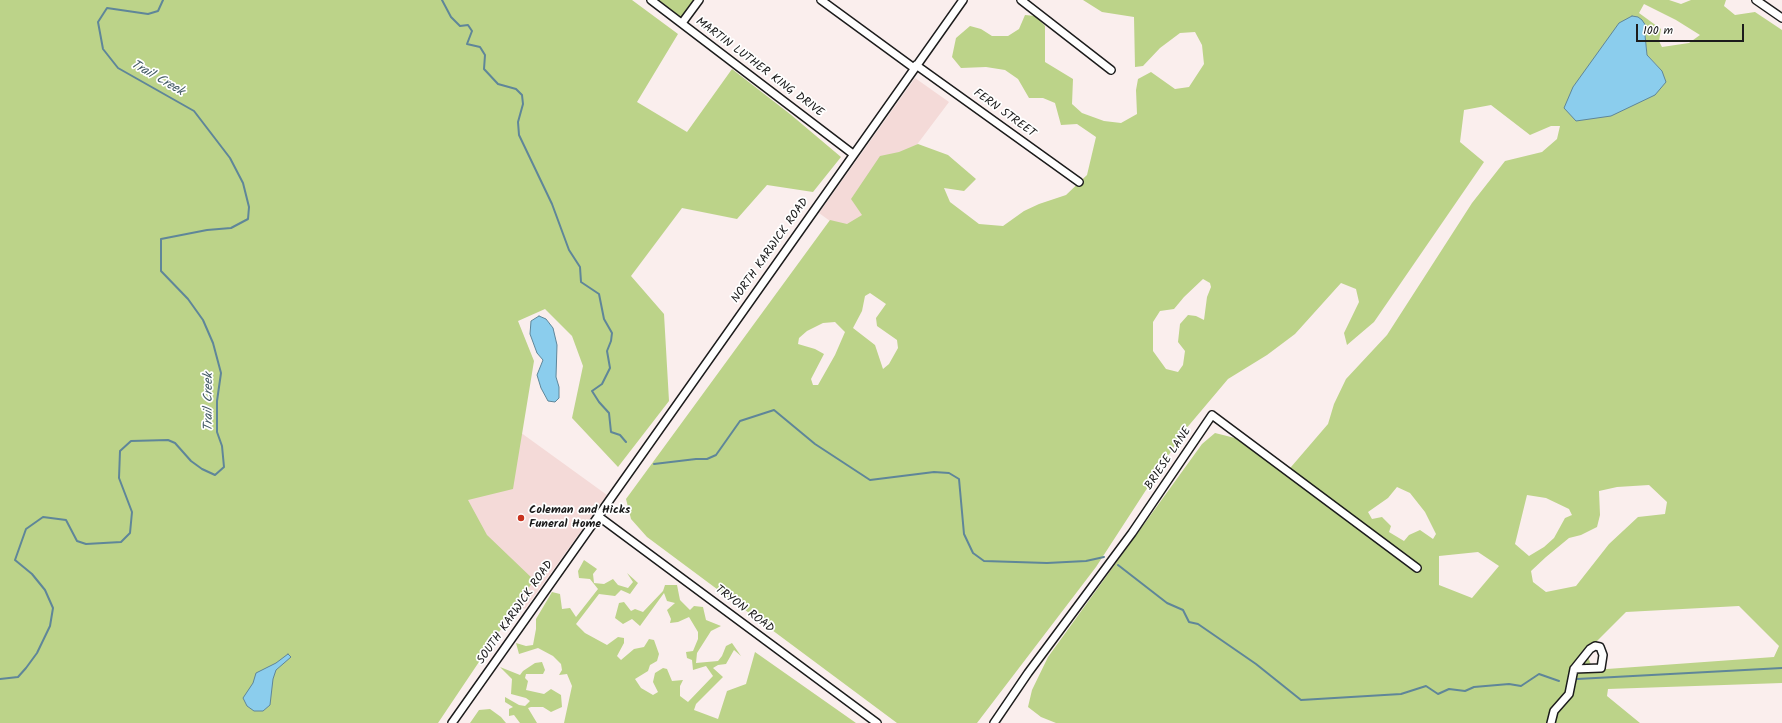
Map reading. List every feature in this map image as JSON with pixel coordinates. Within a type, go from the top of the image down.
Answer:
[{"type":"street","name":"MARTIN LUTHER KING DRIVE","points":[[651,0],[853,154]]},
{"type":"street","points":[[682,23],[699,0]]},
{"type":"street","name":"FERN STREET","points":[[821,0],[1079,182]]},
{"type":"street","name":"NORTH KARWICK ROAD","points":[[598,516],[963,0]]},
{"type":"street","points":[[1021,0],[1111,70]]},
{"type":"street","points":[[1756,0],[1782,18]]},
{"type":"street","name":"BRIESE LANE","points":[[994,723],[1028,673],[1132,533],[1212,415],[1417,568]]},
{"type":"street","name":"SOUTH KARWICK ROAD","points":[[452,723],[598,516]]},
{"type":"street","name":"TRYON ROAD","points":[[598,516],[877,723]]},
{"type":"street","points":[[1551,723],[1554,711],[1568,694],[1574,669]]},
{"type":"shaded area","points":[[915,78],[949,102],[876,199],[852,237],[819,213]]},
{"type":"shaded area","points":[[484,406],[607,495],[525,609],[402,520]]},
{"type":"green space","points":[[0,0],[632,0],[678,34],[637,102],[687,132],[732,69],[790,114],[841,157],[813,192],[767,185],[737,219],[682,208],[631,276],[664,314],[669,401],[618,467],[572,418],[583,366],[572,336],[545,309],[518,321],[534,361],[513,489],[468,500],[487,535],[534,580],[438,723],[0,723]]},
{"type":"green space","points":[[657,0],[694,0],[681,18]]},
{"type":"green space","points":[[1083,0],[1669,0],[1681,4],[1691,0],[1726,0],[1724,6],[1735,15],[1755,12],[1782,30],[1782,683],[1608,689],[1607,696],[1640,723],[1056,723],[1041,717],[1028,707],[1032,690],[1048,657],[1202,444],[1215,433],[1235,438],[1285,474],[1328,424],[1334,404],[1346,379],[1387,335],[1472,203],[1505,161],[1542,152],[1557,139],[1560,126],[1551,126],[1530,135],[1491,105],[1464,110],[1460,142],[1484,162],[1374,322],[1347,345],[1344,333],[1359,302],[1356,289],[1341,283],[1295,334],[1267,355],[1228,379],[1185,430],[1096,567],[977,723],[897,723],[647,537],[631,519],[626,499],[830,220],[847,224],[862,215],[851,199],[880,156],[899,152],[918,144],[948,155],[976,179],[964,191],[944,188],[950,202],[979,224],[1003,226],[1024,211],[1039,204],[1066,195],[1087,175],[1096,137],[1077,124],[1061,125],[1055,103],[1043,98],[1029,98],[1018,79],[1005,70],[986,67],[961,68],[952,57],[956,38],[970,26],[981,29],[992,36],[1008,36],[1019,29],[1025,15],[1036,16],[1045,26],[1045,62],[1073,79],[1072,104],[1082,113],[1104,121],[1121,123],[1137,114],[1136,90],[1138,79],[1151,72],[1175,89],[1189,87],[1204,64],[1202,45],[1195,32],[1180,33],[1160,48],[1143,66],[1135,67],[1134,17],[1102,12]],"holes":[[[1644,4],[1676,20],[1700,35],[1689,43],[1662,47],[1659,41],[1661,29],[1639,13]],[[1646,26],[1645,35],[1647,55],[1662,71],[1573,87]],[[1203,279],[1210,283],[1211,287],[1207,297],[1204,320],[1196,316],[1188,315],[1180,324],[1178,342],[1185,351],[1183,365],[1178,372],[1166,369],[1153,351],[1153,322],[1160,311],[1174,309]],[[870,293],[886,304],[876,318],[877,326],[897,340],[898,348],[889,364],[883,369],[875,345],[853,328],[862,311],[865,296]],[[835,322],[845,332],[835,355],[818,385],[813,385],[811,379],[824,354],[815,349],[798,344],[799,338],[807,331],[823,323]],[[1649,485],[1667,502],[1665,514],[1638,517],[1609,544],[1576,586],[1546,592],[1533,582],[1531,571],[1569,538],[1581,535],[1597,527],[1600,515],[1599,491],[1617,487]],[[1397,487],[1410,493],[1425,512],[1436,534],[1433,539],[1420,530],[1409,535],[1404,541],[1389,532],[1391,526],[1382,517],[1372,519],[1368,512],[1388,498]],[[1527,495],[1546,498],[1569,509],[1572,515],[1565,518],[1554,538],[1544,547],[1529,556],[1515,544]],[[1478,552],[1499,566],[1472,598],[1439,585],[1439,556]],[[1739,606],[1779,646],[1774,657],[1593,670],[1588,657],[1595,643],[1626,612]]]},
{"type":"green space","points":[[584,560],[597,569],[593,574],[594,583],[604,584],[613,579],[618,585],[628,588],[633,582],[627,573],[638,583],[630,594],[621,590],[615,596],[599,594],[576,624],[585,633],[607,645],[618,637],[624,638],[624,643],[617,656],[621,660],[634,649],[644,647],[649,639],[654,640],[659,654],[657,661],[650,665],[648,671],[635,679],[641,688],[653,695],[658,692],[653,682],[655,673],[663,668],[667,669],[672,681],[683,680],[680,686],[680,696],[688,702],[713,676],[706,666],[693,670],[692,660],[687,658],[686,652],[693,651],[698,639],[698,632],[689,617],[678,622],[670,623],[671,619],[667,610],[675,603],[667,601],[664,593],[640,626],[632,619],[623,624],[615,618],[619,603],[624,602],[631,611],[635,609],[643,612],[663,591],[665,585],[677,585],[680,600],[690,610],[694,606],[703,607],[706,620],[721,626],[711,631],[697,653],[696,663],[718,661],[726,646],[732,643],[741,656],[734,650],[726,664],[718,665],[713,668],[723,677],[696,704],[694,710],[718,719],[727,691],[746,684],[755,652],[856,723],[564,723],[572,686],[567,674],[559,675],[562,670],[561,664],[553,656],[538,648],[519,654],[516,643],[526,646],[533,645],[536,619],[552,592],[560,594],[562,609],[570,608],[576,617],[598,589],[590,579],[579,578],[578,571]]},
{"type":"green space","points":[[542,662],[545,670],[543,674],[526,674],[525,678],[528,681],[526,690],[544,694],[551,689],[561,695],[562,707],[551,712],[543,707],[528,708],[537,723],[520,723],[514,715],[509,716],[509,709],[513,707],[505,702],[505,697],[519,705],[525,706],[530,701],[526,698],[511,694],[512,679],[500,667],[520,675],[523,671],[535,663]]},
{"type":"green space","points":[[490,709],[501,717],[506,723],[470,723],[479,710]]},
{"type":"water","points":[[1632,16],[1638,17],[1646,26],[1645,35],[1647,55],[1662,71],[1666,82],[1655,95],[1611,116],[1576,121],[1564,108],[1573,87],[1619,23]]},
{"type":"water","points":[[539,316],[546,319],[553,328],[557,345],[556,377],[559,387],[559,398],[555,402],[548,401],[541,388],[537,375],[543,360],[537,353],[530,334],[531,321]]},
{"type":"water","points":[[288,654],[291,657],[276,670],[273,679],[270,705],[263,711],[254,711],[247,706],[243,698],[253,683],[256,673],[276,663]]},
{"type":"waterway","name":"Trail Creek","points":[[0,679],[18,677],[37,653],[50,626],[53,608],[45,590],[32,574],[15,560],[26,529],[43,517],[66,520],[77,541],[86,544],[121,542],[130,533],[132,512],[119,478],[120,451],[131,441],[168,440],[175,443],[191,461],[202,469],[215,475],[224,467],[222,446],[217,432],[217,401],[221,373],[213,343],[203,320],[188,299],[161,271],[161,239],[207,230],[231,228],[248,219],[249,207],[243,183],[230,158],[194,111],[118,68],[103,49],[98,22],[107,8],[148,14],[158,11],[163,0]]},
{"type":"waterway","points":[[442,0],[451,17],[460,26],[468,25],[472,31],[467,44],[480,47],[485,55],[484,69],[498,84],[516,89],[522,95],[523,104],[518,122],[519,135],[552,204],[569,250],[580,267],[581,282],[599,294],[604,319],[612,333],[607,351],[610,368],[602,384],[592,391],[609,413],[611,432],[620,435],[626,442]]},
{"type":"waterway","points":[[654,464],[707,459],[716,455],[740,421],[774,410],[815,444],[870,480],[934,472],[949,473],[959,479],[964,534],[973,553],[984,561],[1047,563],[1086,561],[1104,557]]},
{"type":"waterway","points":[[1118,565],[1167,603],[1183,610],[1189,622],[1198,624],[1256,664],[1301,700],[1401,694],[1426,686],[1438,694],[1449,689],[1465,691],[1474,687],[1509,684],[1521,686],[1539,674],[1559,681]]},
{"type":"waterway","points":[[1577,679],[1782,668]]},
{"type":"place","name":"Coleman and Hicks Funeral Home","points":[[521,518]]}]
